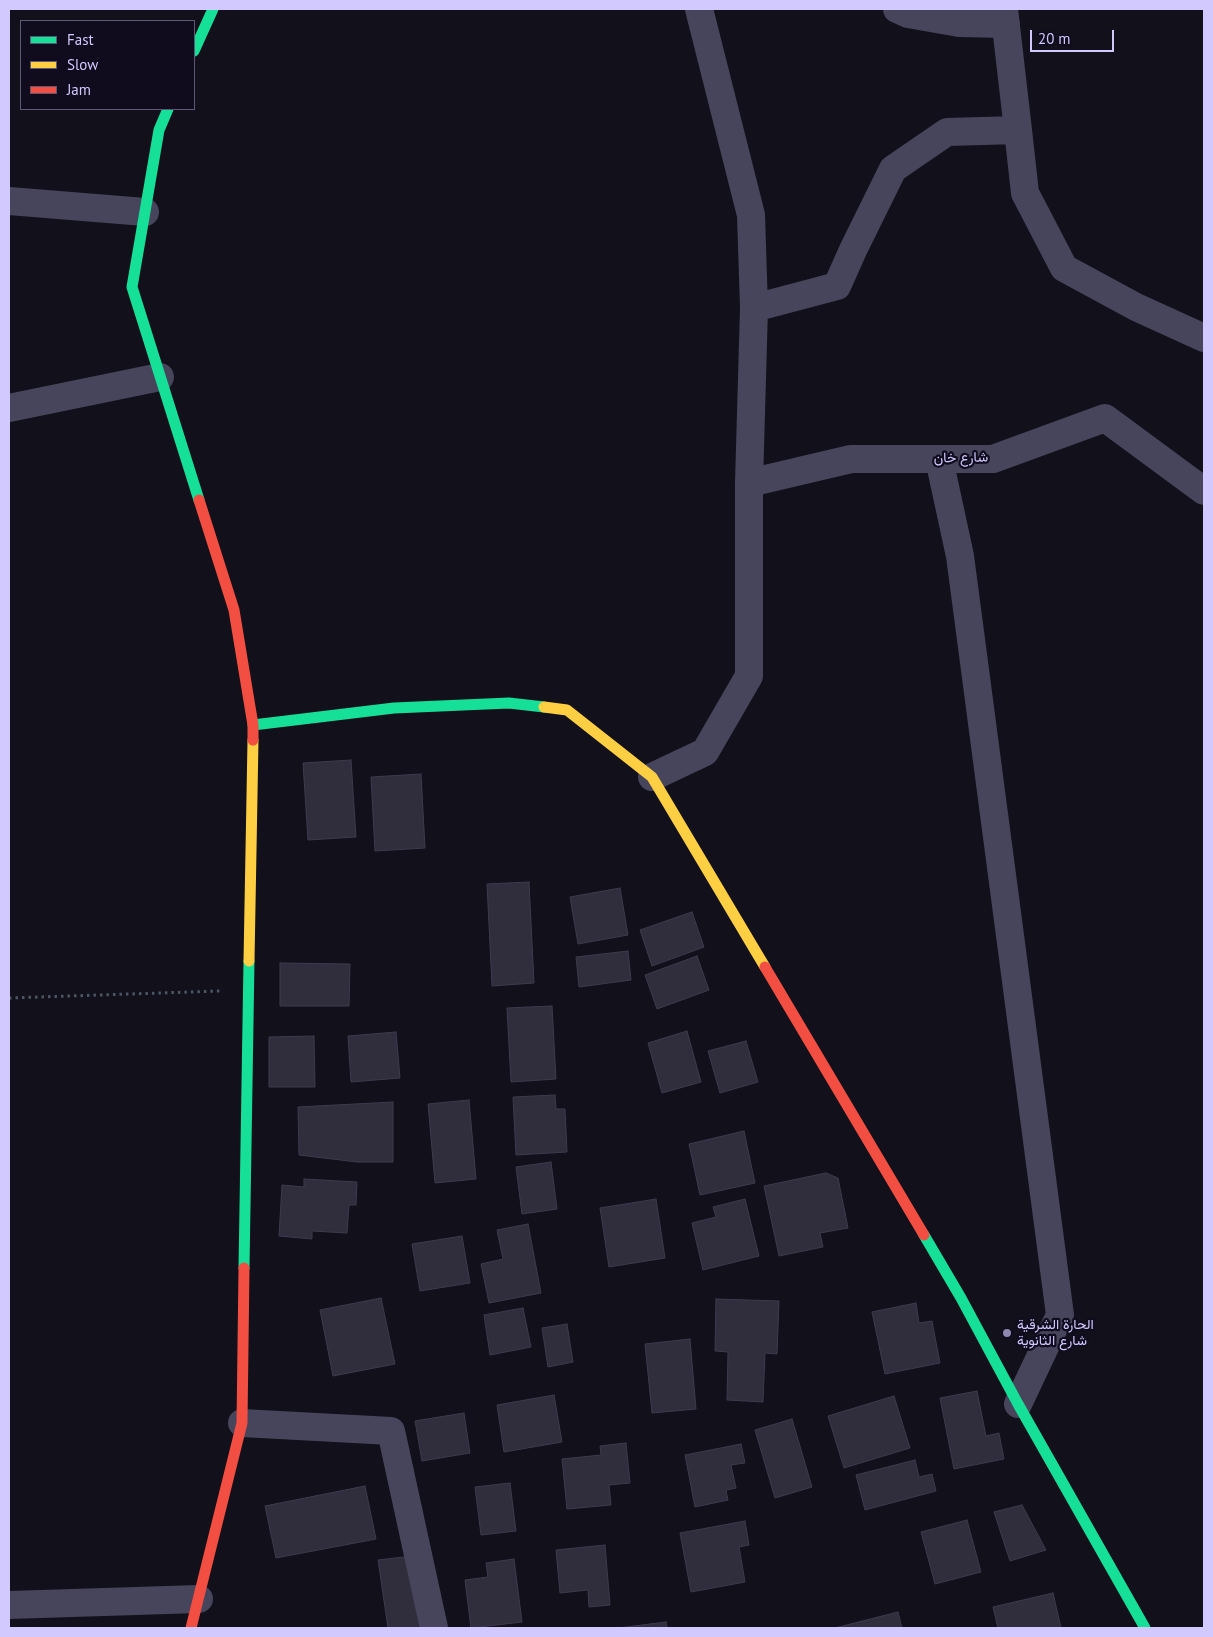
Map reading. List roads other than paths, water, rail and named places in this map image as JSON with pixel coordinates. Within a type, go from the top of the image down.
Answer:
[{"type":"street","points":[[195,49],[213,9]]},
{"type":"street","points":[[652,777],[705,752],[749,676],[749,483],[754,308],[752,215],[699,9]]},
{"type":"street","points":[[897,9],[908,14],[959,23],[1005,16],[1025,193],[1064,268],[1136,308],[1204,338]]},
{"type":"street","points":[[168,110],[159,130],[132,287],[234,610],[253,725],[242,1423],[191,1628]]},
{"type":"street","points":[[754,308],[838,286],[853,250],[894,169],[947,132],[1018,130]]},
{"type":"street","points":[[9,202],[145,212]]},
{"type":"street","points":[[9,408],[160,377]]},
{"type":"street","name":"شارع خان","points":[[749,483],[852,459],[993,459],[1105,418],[1204,491]]},
{"type":"street","points":[[939,459],[960,556],[1060,1315],[1018,1404]]},
{"type":"street","points":[[253,725],[394,708],[509,703],[566,710],[652,777],[961,1298],[1018,1404],[1145,1628]]},
{"type":"street","points":[[242,1423],[391,1431],[434,1628]]},
{"type":"street","points":[[9,1605],[199,1599]]},
{"type":"place","name":"الحارة الشرقية شارع الثانوية","points":[[1007,1333]]}]
